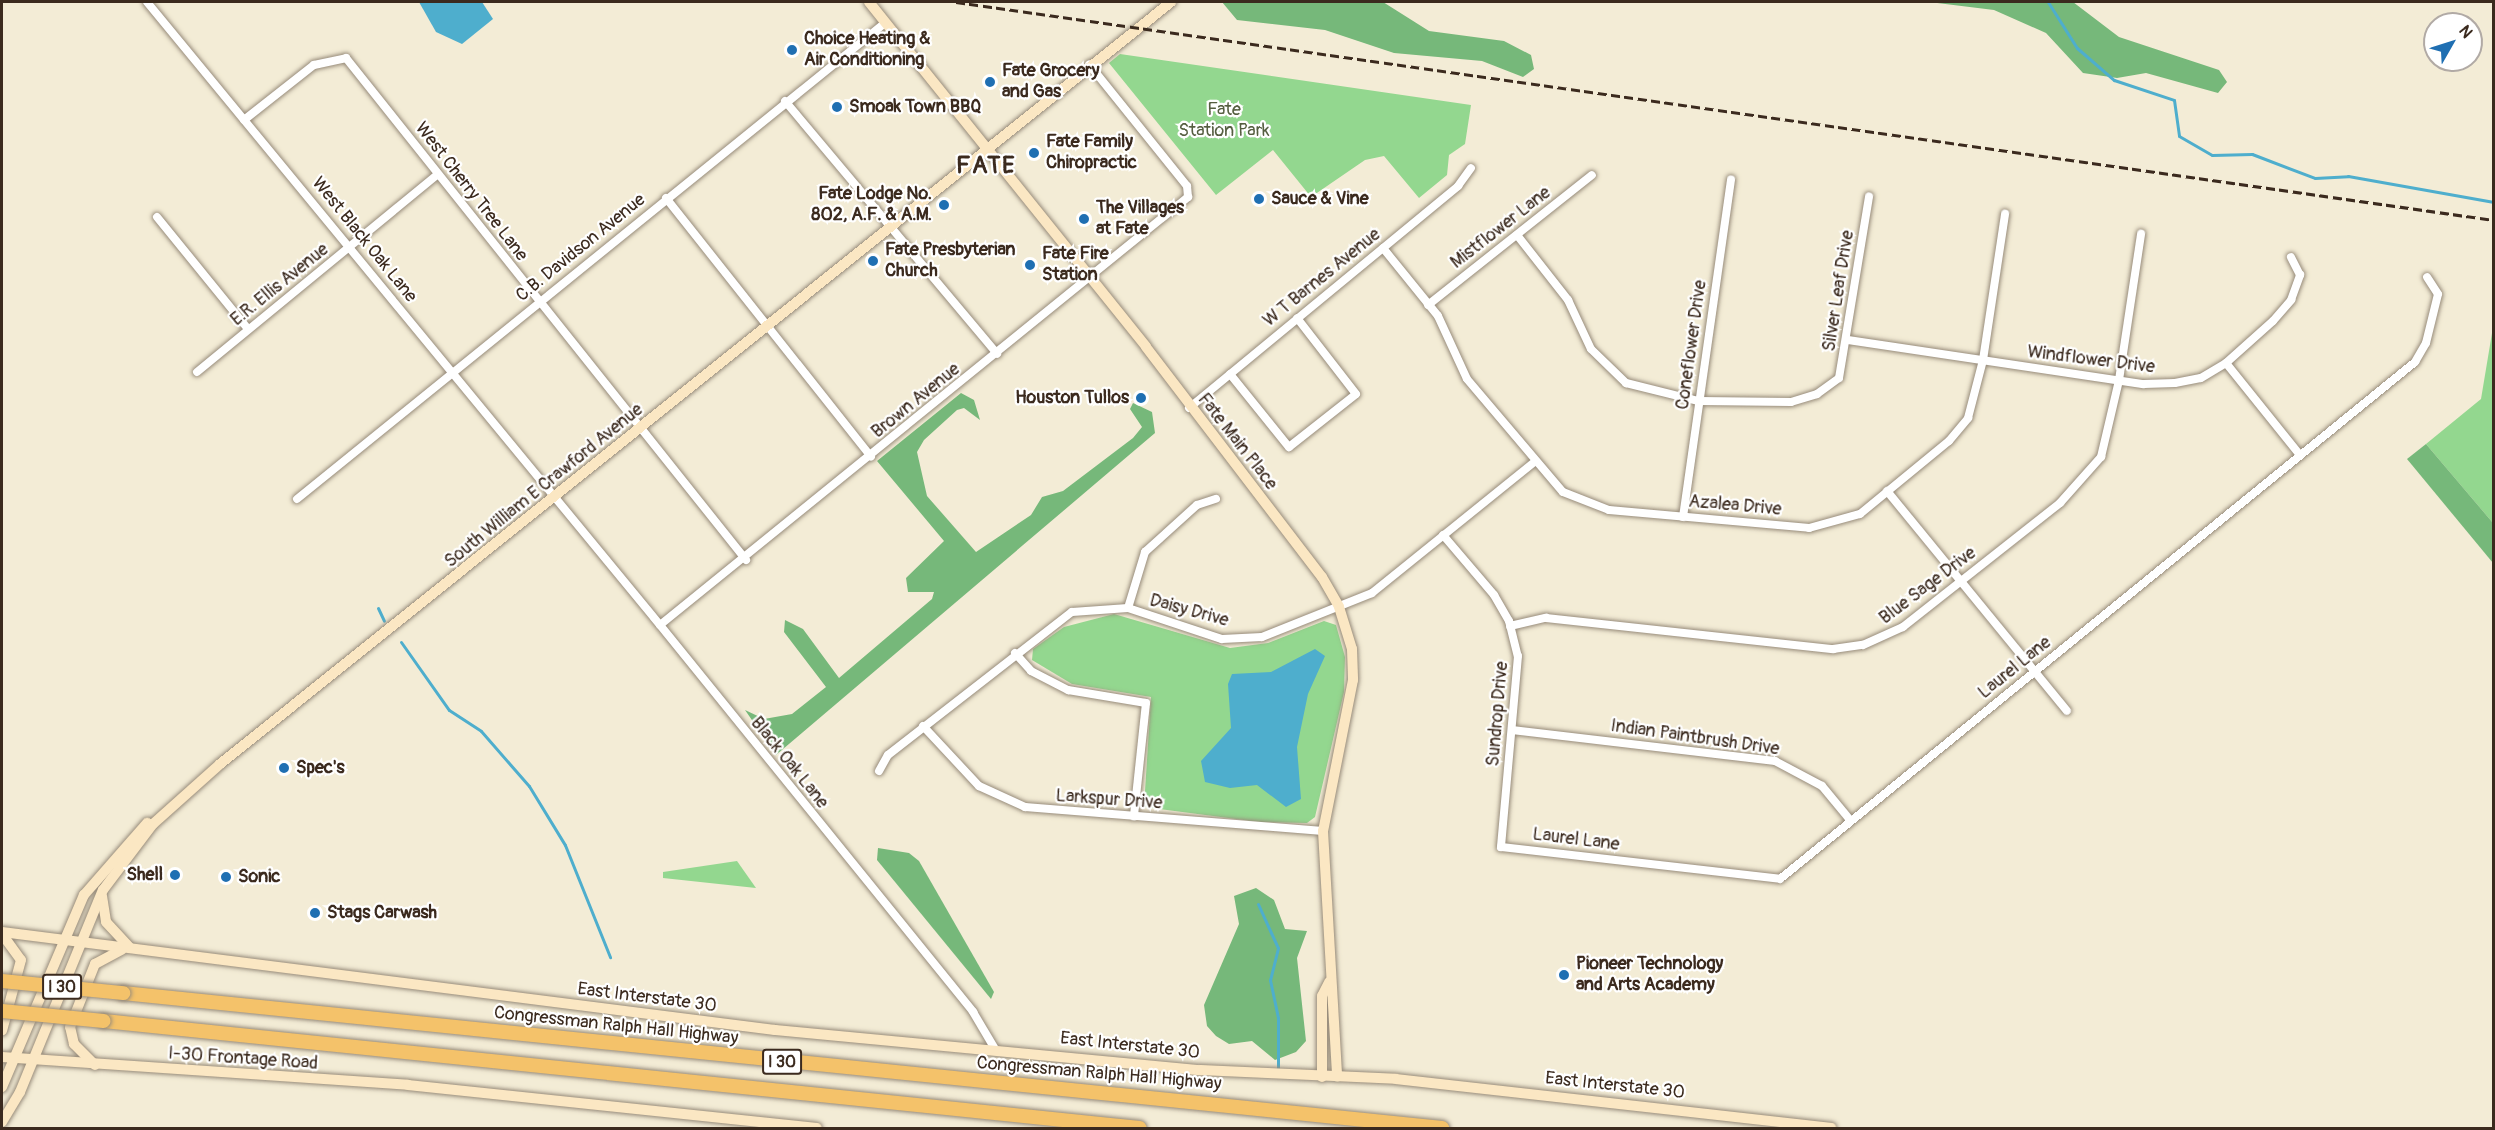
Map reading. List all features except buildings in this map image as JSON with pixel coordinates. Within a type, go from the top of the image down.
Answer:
[{"type":"highway","name":"Congressman Ralph Hall Highway","points":[[2,981],[1442,1128]]},
{"type":"highway","name":"I 30","points":[[2,1011],[1139,1128]]},
{"type":"main road","name":"Fate Main Place","points":[[869,2],[1090,279],[1322,577],[1340,607],[1352,649],[1353,680],[1323,831],[1329,982],[1336,998],[1338,1077]]},
{"type":"main road","name":"South William E Crawford Avenue","points":[[179,800],[893,228],[928,196],[1089,63],[1172,2]]},
{"type":"main road","points":[[2,1122],[34,1060],[103,890],[129,851],[179,800]]},
{"type":"main road","points":[[2,1087],[84,895],[110,858],[179,800]]},
{"type":"main road","points":[[103,890],[106,921],[130,948]]},
{"type":"main road","points":[[2,933],[130,948]]},
{"type":"main road","points":[[2,933],[21,960],[2,1031]]},
{"type":"main road","points":[[95,1065],[74,1044],[70,1027],[95,964],[109,952],[130,948]]},
{"type":"main road","name":"East Interstate 30","points":[[130,948],[427,989],[995,1049],[1338,1077],[1831,1128]]},
{"type":"main road","name":"Fate Main Place","points":[[1322,1077],[1322,996],[1329,982]]},
{"type":"main road","points":[[2,1057],[14,1058]]},
{"type":"main road","name":"I-30 Frontage Road","points":[[14,1058],[471,1092],[817,1128]]},
{"type":"street","name":"West Black Oak Lane","points":[[147,2],[557,498]]},
{"type":"street","name":"C.B. Davidson Avenue","points":[[297,499],[450,370],[539,302],[785,101],[885,23]]},
{"type":"street","name":"West Cherry Tree Lane","points":[[244,120],[314,65],[346,58],[746,560]]},
{"type":"street","name":"Brown Avenue","points":[[660,625],[746,560],[1188,197],[1187,186],[1089,63]]},
{"type":"street","points":[[785,101],[997,354]]},
{"type":"street","name":"W T Barnes Avenue","points":[[1189,408],[1458,186],[1471,168]]},
{"type":"street","name":"E.R. Ellis Avenue","points":[[198,372],[437,175]]},
{"type":"street","name":"Mistflower Lane","points":[[1428,305],[1592,175]]},
{"type":"street","name":"Coneflower Drive","points":[[1683,517],[1731,178]]},
{"type":"street","name":"Silver Leaf Drive","points":[[1517,235],[1569,300],[1591,349],[1626,383],[1699,401],[1769,404],[1817,394],[1839,378],[1848,340],[1869,196]]},
{"type":"street","points":[[666,198],[871,457]]},
{"type":"street","name":"Azalea Drive","points":[[1383,248],[1428,305],[1467,379],[1533,463],[1563,492],[1589,506],[1809,528],[1860,514],[1968,418],[1983,360],[2005,214]]},
{"type":"street","points":[[157,217],[248,329]]},
{"type":"street","name":"Blue Sage Drive","points":[[1510,626],[1546,618],[1833,649],[1887,637],[2060,503],[2096,464],[2119,380],[2141,234]]},
{"type":"street","name":"Windflower Drive","points":[[1848,340],[2119,380],[2175,383],[2201,378],[2226,363],[2291,300],[2300,274],[2291,257]]},
{"type":"street","name":"Laurel Lane","points":[[1501,847],[1780,879],[2415,362],[2426,343],[2438,294],[2427,277]]},
{"type":"street","points":[[1230,374],[1289,447],[1356,394],[1297,318]]},
{"type":"street","points":[[2226,363],[2300,455]]},
{"type":"street","name":"Daisy Drive","points":[[879,771],[888,755],[923,726],[1015,653],[1072,612],[1128,608],[1222,639],[1262,637],[1372,593],[1533,463]]},
{"type":"street","points":[[1887,492],[2067,711]]},
{"type":"street","name":"Black Oak Lane","points":[[557,498],[973,1012],[995,1049]]},
{"type":"street","points":[[1128,608],[1145,552],[1197,505],[1216,499]]},
{"type":"street","name":"Sundrop Drive","points":[[1443,535],[1494,595],[1510,626],[1518,656],[1501,847]]},
{"type":"street","points":[[1015,653],[1031,671],[1068,690],[1146,703],[1134,816]]},
{"type":"street","name":"Larkspur Drive","points":[[923,726],[956,766],[1003,799],[1025,807],[1323,831]]},
{"type":"street","name":"Indian Paintbrush Drive","points":[[1512,730],[1775,761],[1822,786],[1851,821]]},
{"type":"green space","points":[[1222,2],[1383,2],[1429,31],[1504,41],[1531,55],[1534,69],[1523,77],[1482,61],[1394,53],[1325,30],[1237,20]]},
{"type":"green space","points":[[1929,2],[2073,2],[2119,37],[2219,70],[2227,82],[2218,93],[2146,73],[2117,78],[2083,73],[2046,33],[1994,10]]},
{"type":"green space","name":"Fate Station Park","points":[[1120,54],[1471,105],[1465,144],[1449,155],[1447,175],[1419,198],[1384,156],[1365,160],[1311,197],[1273,150],[1216,195],[1109,63]]},
{"type":"green space","points":[[2493,327],[2493,523],[2426,444],[2481,399]]},
{"type":"green space","points":[[961,393],[974,400],[980,420],[964,408],[957,410],[924,440],[917,452],[927,496],[976,552],[1031,515],[1042,497],[1063,491],[1133,438],[1142,427],[1130,409],[1133,403],[1152,412],[1155,433],[776,755],[745,710],[764,719],[792,714],[826,687],[784,632],[785,620],[803,629],[839,678],[932,599],[934,592],[908,592],[906,578],[944,541],[877,461]]},
{"type":"green space","points":[[2426,444],[2493,523],[2493,563],[2407,459]]},
{"type":"green space","points":[[1114,614],[1230,648],[1268,643],[1324,621],[1336,625],[1345,657],[1344,692],[1315,817],[1307,823],[1259,822],[1144,807],[1151,697],[1072,684],[1032,660],[1033,649],[1064,627]]},
{"type":"green space","points":[[878,848],[909,853],[919,861],[994,992],[991,999],[877,860]]},
{"type":"green space","points":[[737,861],[756,888],[663,878],[663,872]]},
{"type":"green space","points":[[1256,888],[1274,900],[1285,929],[1307,931],[1297,958],[1306,1041],[1296,1052],[1275,1060],[1252,1041],[1229,1044],[1216,1036],[1207,1026],[1204,1005],[1239,924],[1234,896]]},
{"type":"water","points":[[419,2],[482,2],[493,19],[462,44],[436,32]]},
{"type":"water","points":[[1315,649],[1325,656],[1308,694],[1297,747],[1301,799],[1286,807],[1257,785],[1230,788],[1205,782],[1201,761],[1231,728],[1228,684],[1232,674],[1271,672]]},
{"type":"waterway","points":[[2048,2],[2077,48],[2114,80],[2174,100],[2179,136],[2212,155],[2252,154],[2315,178],[2348,176],[2494,202]]},
{"type":"waterway","points":[[378,608],[384,621]]},
{"type":"waterway","points":[[401,642],[449,710],[481,731],[529,786],[565,845],[610,957]]},
{"type":"waterway","points":[[1258,904],[1278,948],[1270,980],[1278,1018],[1278,1069]]},
{"type":"railway","points":[[956,2],[2494,220]]},
{"type":"place","name":"Choice Heating & Air Conditioning","points":[[792,50]]},
{"type":"place","name":"Fate Grocery and Gas","points":[[990,82]]},
{"type":"place","name":"Smoak Town BBQ","points":[[837,107]]},
{"type":"place","name":"Fate Family Chiropractic","points":[[1034,153]]},
{"type":"place","name":"Sauce & Vine","points":[[1259,199]]},
{"type":"place","name":"Fate Lodge No. 802, A.F. & A.M.","points":[[944,205]]},
{"type":"place","name":"The Villages at Fate","points":[[1084,219]]},
{"type":"place","name":"Fate Presbyterian Church","points":[[873,261]]},
{"type":"place","name":"Fate Fire Station","points":[[1030,265]]},
{"type":"place","name":"Houston Tullos","points":[[1141,398]]},
{"type":"place","name":"Spec's","points":[[284,768]]},
{"type":"place","name":"Shell","points":[[175,875]]},
{"type":"place","name":"Sonic","points":[[226,877]]},
{"type":"place","name":"Stags Carwash","points":[[315,913]]},
{"type":"place","name":"Pioneer Technology and Arts Academy","points":[[1564,975]]},
{"type":"district","name":"FATE","points":[[986,166]]}]
